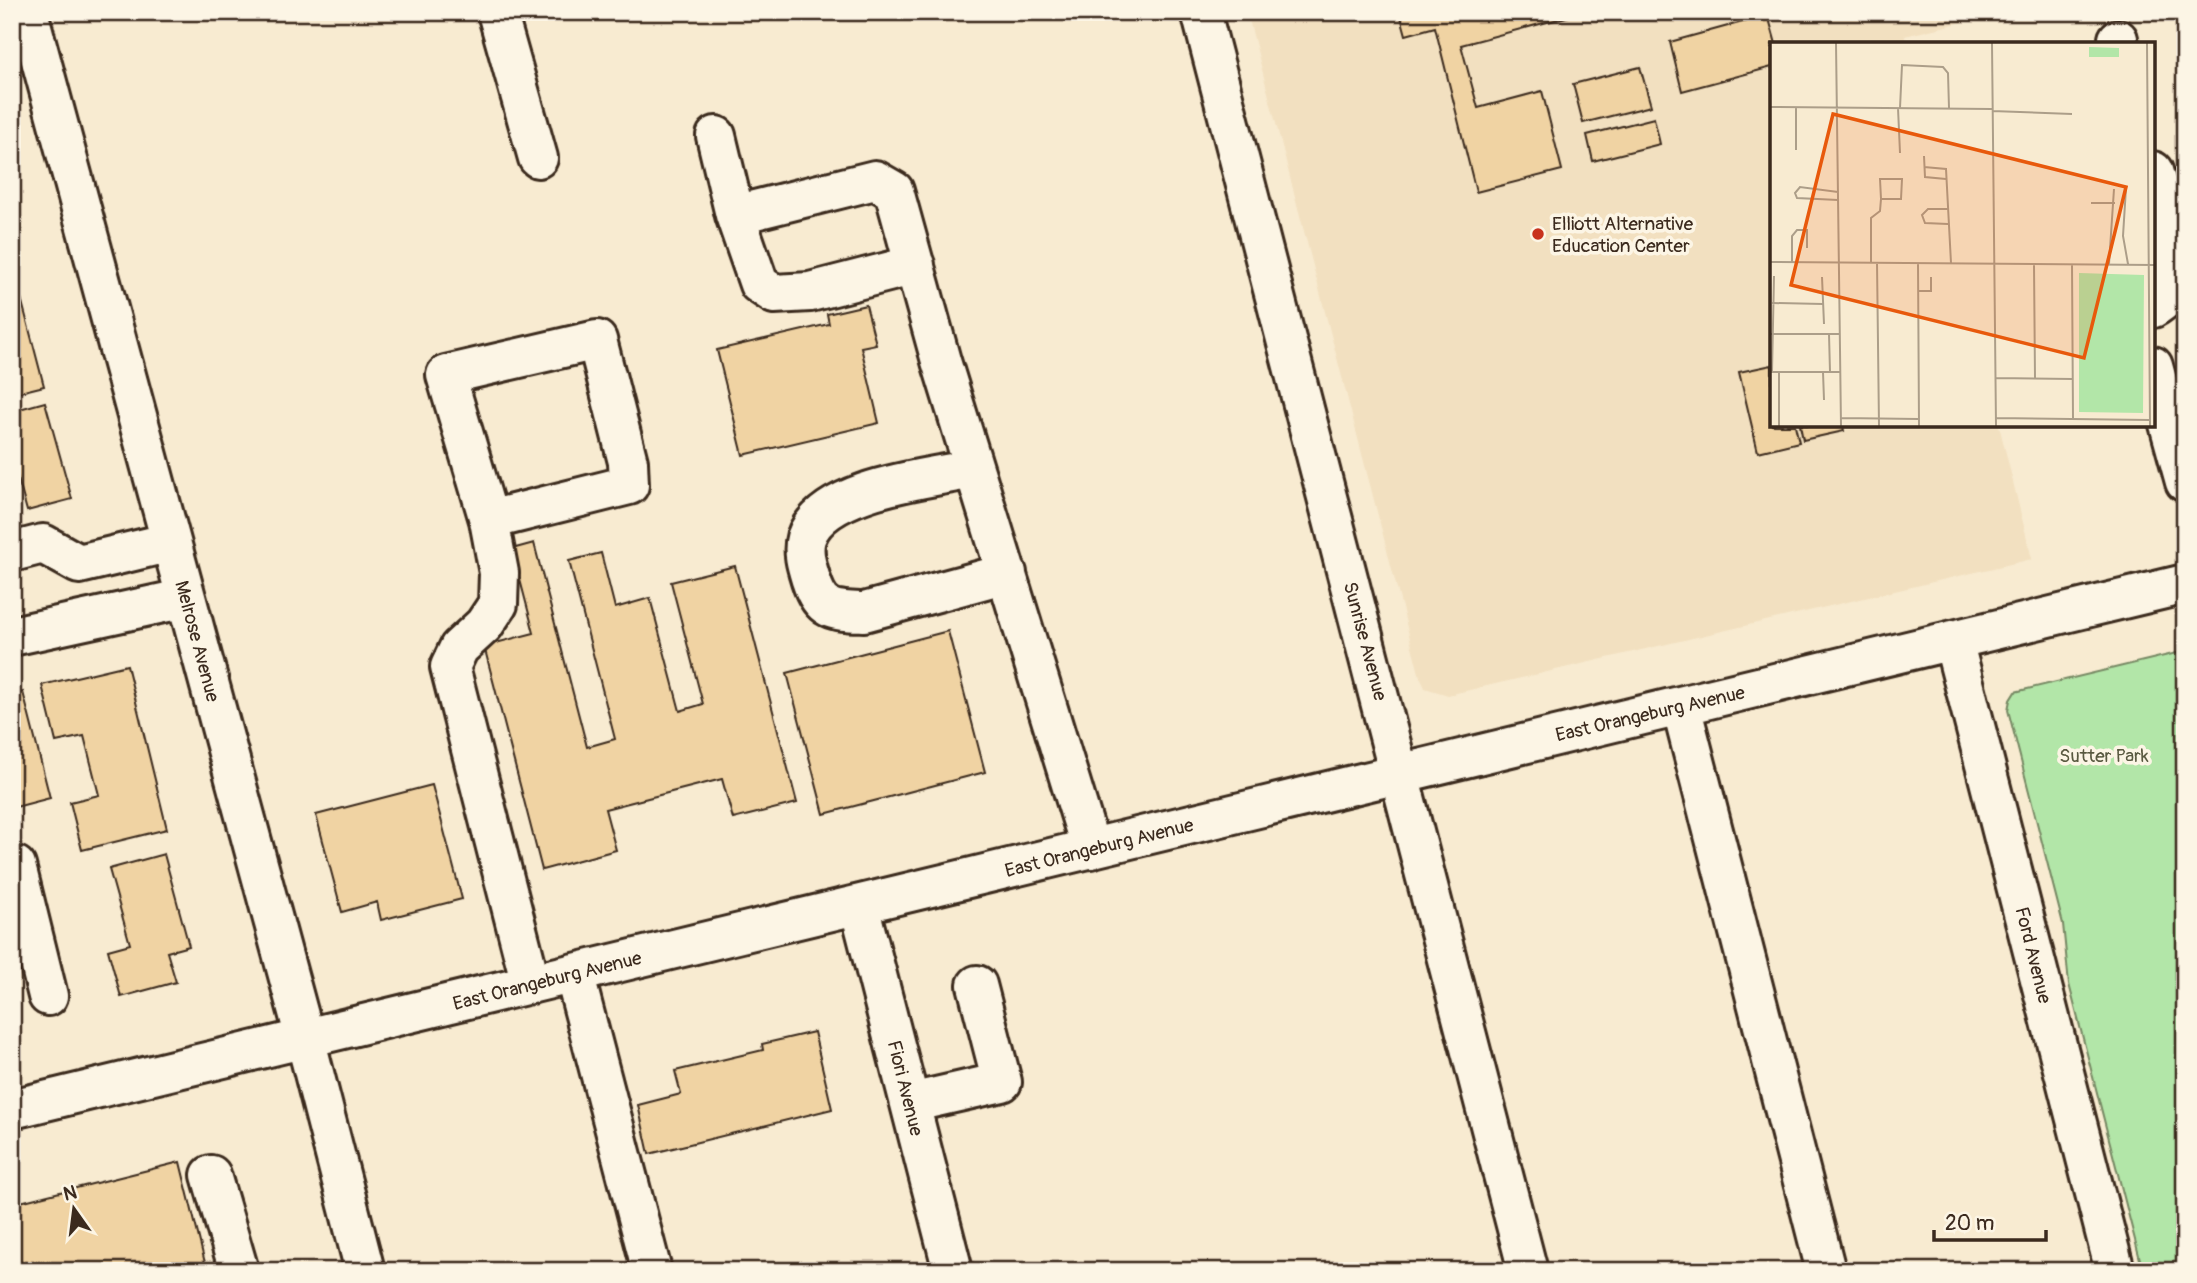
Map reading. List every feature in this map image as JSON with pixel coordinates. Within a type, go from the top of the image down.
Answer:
[{"type":"street","name":"Melrose Avenue","points":[[28,12],[305,1038],[365,1271]]},
{"type":"street","points":[[497,12],[538,158]]},
{"type":"street","name":"Sunrise Avenue","points":[[1201,12],[1528,1271]]},
{"type":"street","points":[[716,136],[735,215],[759,284],[774,293],[810,292],[915,265]]},
{"type":"street","points":[[2155,178],[2171,236],[2175,274],[2166,298],[2155,306]]},
{"type":"street","points":[[735,215],[875,180],[894,191],[974,468],[1091,849]]},
{"type":"street","points":[[489,520],[629,485],[628,462],[597,340],[446,375],[489,520],[499,573],[498,604],[484,625],[458,648],[450,667],[531,984]]},
{"type":"street","points":[[2155,373],[2185,482]]},
{"type":"street","points":[[974,468],[860,493],[820,515],[806,538],[805,562],[815,594],[825,607],[864,612],[1007,573]]},
{"type":"street","points":[[12,552],[43,544],[79,564],[171,542]]},
{"type":"street","points":[[79,564],[93,618]]},
{"type":"street","name":"East Orangeburg Avenue","points":[[12,1109],[2185,584]]},
{"type":"street","points":[[12,636],[186,598]]},
{"type":"street","name":"Ford Avenue","points":[[1952,640],[2115,1271]]},
{"type":"street","points":[[1681,706],[1826,1271]]},
{"type":"street","points":[[12,868],[16,866],[48,996]]},
{"type":"street","name":"Fiori Avenue","points":[[859,905],[953,1271]]},
{"type":"street","points":[[574,973],[652,1271]]},
{"type":"street","points":[[910,1103],[1002,1082],[977,985]]},
{"type":"street","points":[[211,1175],[239,1271]]},
{"type":"shaded area","name":"Elliott Alternative Education Center","points":[[1247,12],[2004,12],[1905,36],[1906,42],[1770,42],[1770,427],[1999,427],[2032,559],[1448,695],[1425,688]]},
{"type":"green space","name":"Sutter Park","points":[[2185,651],[2185,1271],[2143,1271],[2069,984],[2063,924],[2008,710],[2015,692]]},
{"type":"building","points":[[1395,12],[1585,12],[1461,45],[1478,108],[1542,91],[1562,170],[1476,192],[1435,27],[1406,35],[1400,13]]},
{"type":"building","points":[[1768,15],[1775,42],[1770,42],[1770,68],[1682,91],[1670,42]]},
{"type":"building","points":[[1640,67],[1651,106],[1583,123],[1573,84]]},
{"type":"building","points":[[1654,118],[1660,144],[1593,161],[1587,135]]},
{"type":"building","points":[[21,298],[44,386],[12,394],[12,301]]},
{"type":"building","points":[[866,305],[876,344],[861,347],[879,423],[743,455],[717,350],[829,324],[827,314]]},
{"type":"building","points":[[1770,365],[1770,427],[1795,427],[1799,442],[1758,452],[1739,372]]},
{"type":"building","points":[[45,402],[72,499],[27,511],[12,457],[12,411]]},
{"type":"building","points":[[1800,427],[1843,427],[1844,431],[1803,440]]},
{"type":"building","points":[[534,543],[587,747],[615,739],[569,561],[601,553],[615,608],[650,598],[680,711],[703,704],[671,582],[735,566],[797,803],[733,819],[722,779],[605,809],[616,850],[542,870],[484,646],[534,633],[512,549]]},
{"type":"building","points":[[948,631],[985,772],[824,814],[787,673]]},
{"type":"building","points":[[127,665],[167,829],[82,850],[70,802],[99,795],[84,736],[56,742],[42,685]]},
{"type":"building","points":[[23,692],[50,798],[12,808],[12,695]]},
{"type":"building","points":[[432,785],[462,899],[381,920],[377,902],[342,912],[316,815]]},
{"type":"building","points":[[164,854],[189,946],[167,952],[176,982],[121,997],[108,950],[130,944],[109,869]]},
{"type":"building","points":[[814,1032],[832,1109],[649,1154],[638,1105],[681,1094],[675,1071],[763,1050],[762,1044]]},
{"type":"building","points":[[180,1162],[207,1271],[12,1271],[12,1204]]},
{"type":"place","name":"Elliott Alternative Education Center","points":[[1538,234]]}]
